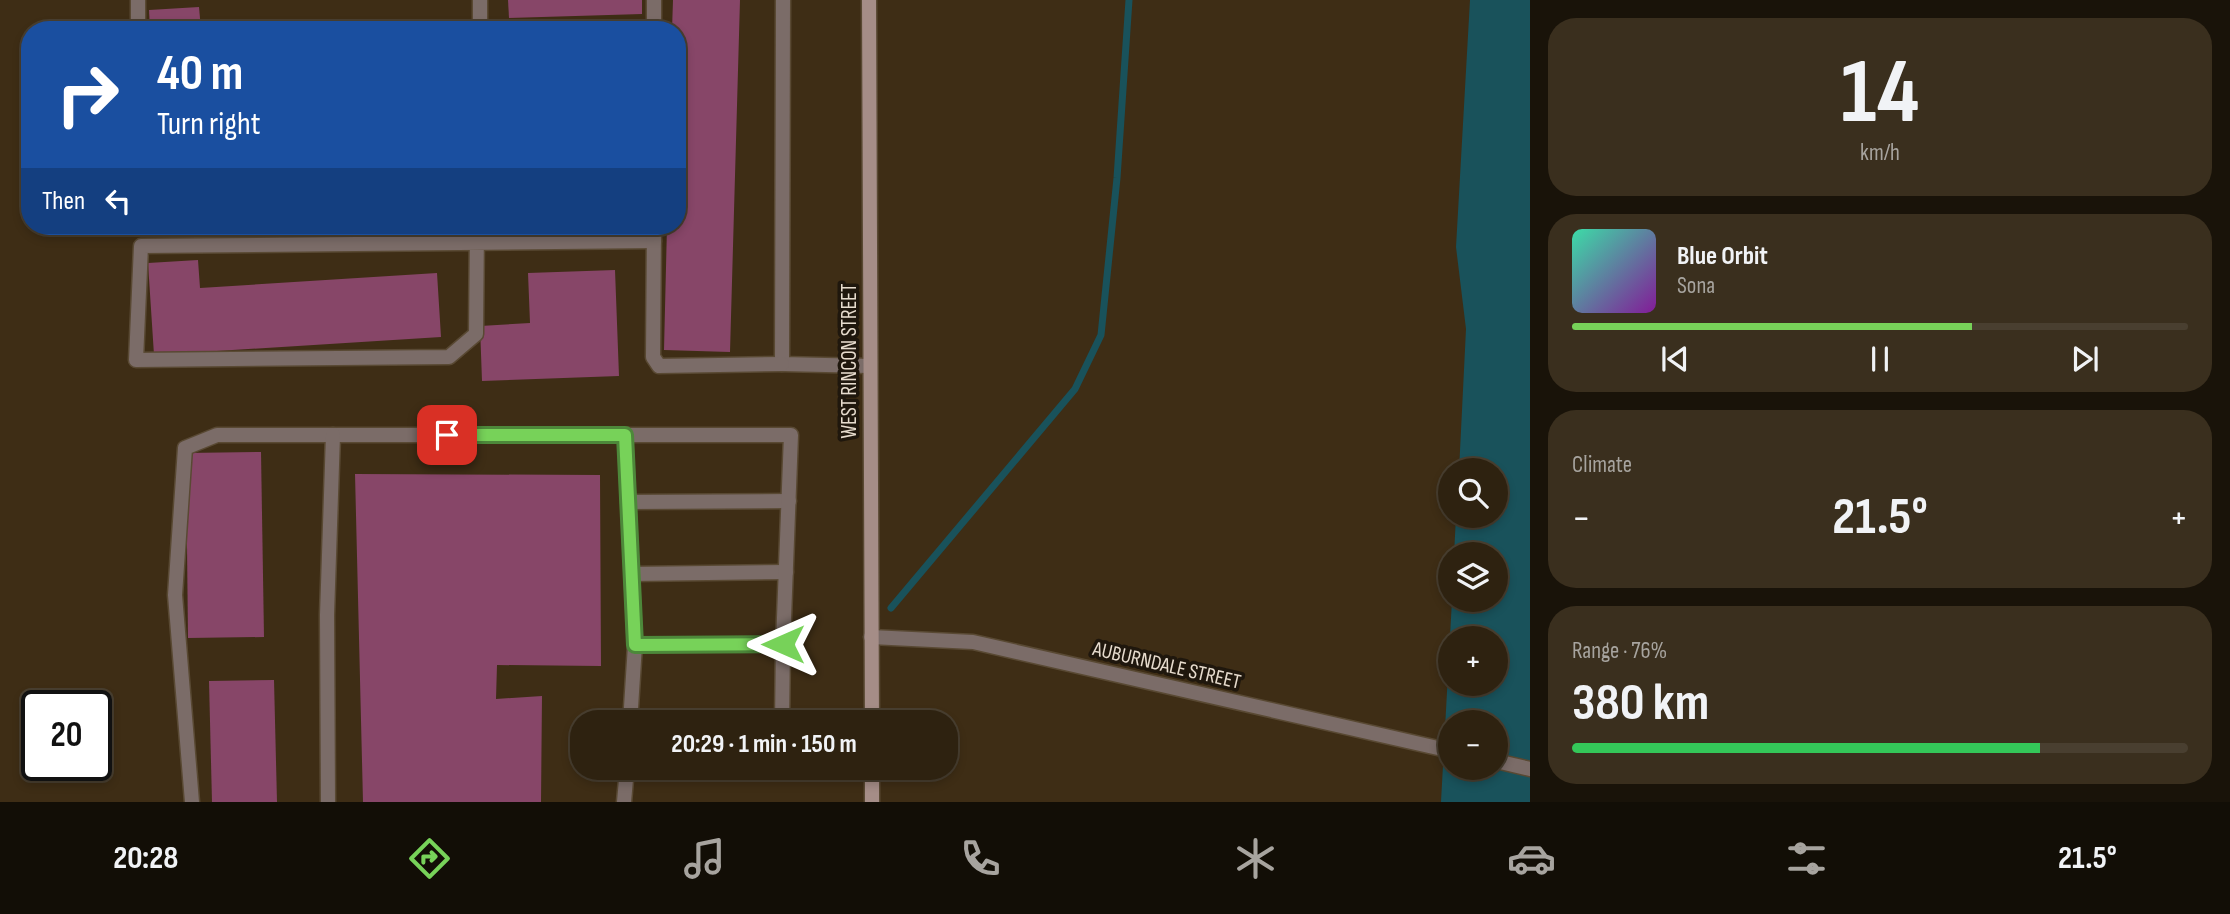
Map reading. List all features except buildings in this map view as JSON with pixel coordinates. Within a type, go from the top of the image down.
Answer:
[{"type":"main road","name":"WEST RINCON STREET","points":[[869,0],[872,710]]},
{"type":"main road","points":[[872,780],[872,802]]},
{"type":"street","points":[[138,0],[138,21]]},
{"type":"street","points":[[480,0],[480,21]]},
{"type":"street","points":[[654,0],[654,21]]},
{"type":"street","points":[[782,364],[783,0]]},
{"type":"street","points":[[477,235],[477,244],[475,334],[449,357],[136,360],[141,246],[477,244],[622,235]]},
{"type":"street","points":[[654,235],[653,357],[659,366],[869,366]]},
{"type":"street","points":[[192,802],[175,595],[185,447],[217,435],[791,435],[782,710]]},
{"type":"street","points":[[328,802],[327,615],[333,435]]},
{"type":"street","points":[[625,435],[635,645],[631,710]]},
{"type":"street","points":[[628,502],[789,501]]},
{"type":"street","points":[[632,574],[786,572]]},
{"type":"street","name":"AUBURNDALE STREET","points":[[871,637],[973,642],[1438,748]]},
{"type":"street","points":[[635,645],[783,644]]},
{"type":"street","points":[[1508,764],[1530,769]]},
{"type":"street","points":[[624,802],[625,780]]},
{"type":"water","points":[[1470,0],[1530,0],[1530,802],[1441,802],[1442,780],[1508,780],[1508,710],[1446,710],[1447,696],[1508,696],[1508,626],[1451,626],[1451,612],[1508,612],[1508,542],[1455,542],[1455,528],[1508,528],[1508,458],[1460,458],[1466,329],[1456,247]]},
{"type":"waterway","points":[[891,608],[1075,389],[1101,335],[1117,178],[1129,0]]},
{"type":"route","points":[[447,435],[625,435],[635,645],[783,644]]}]
